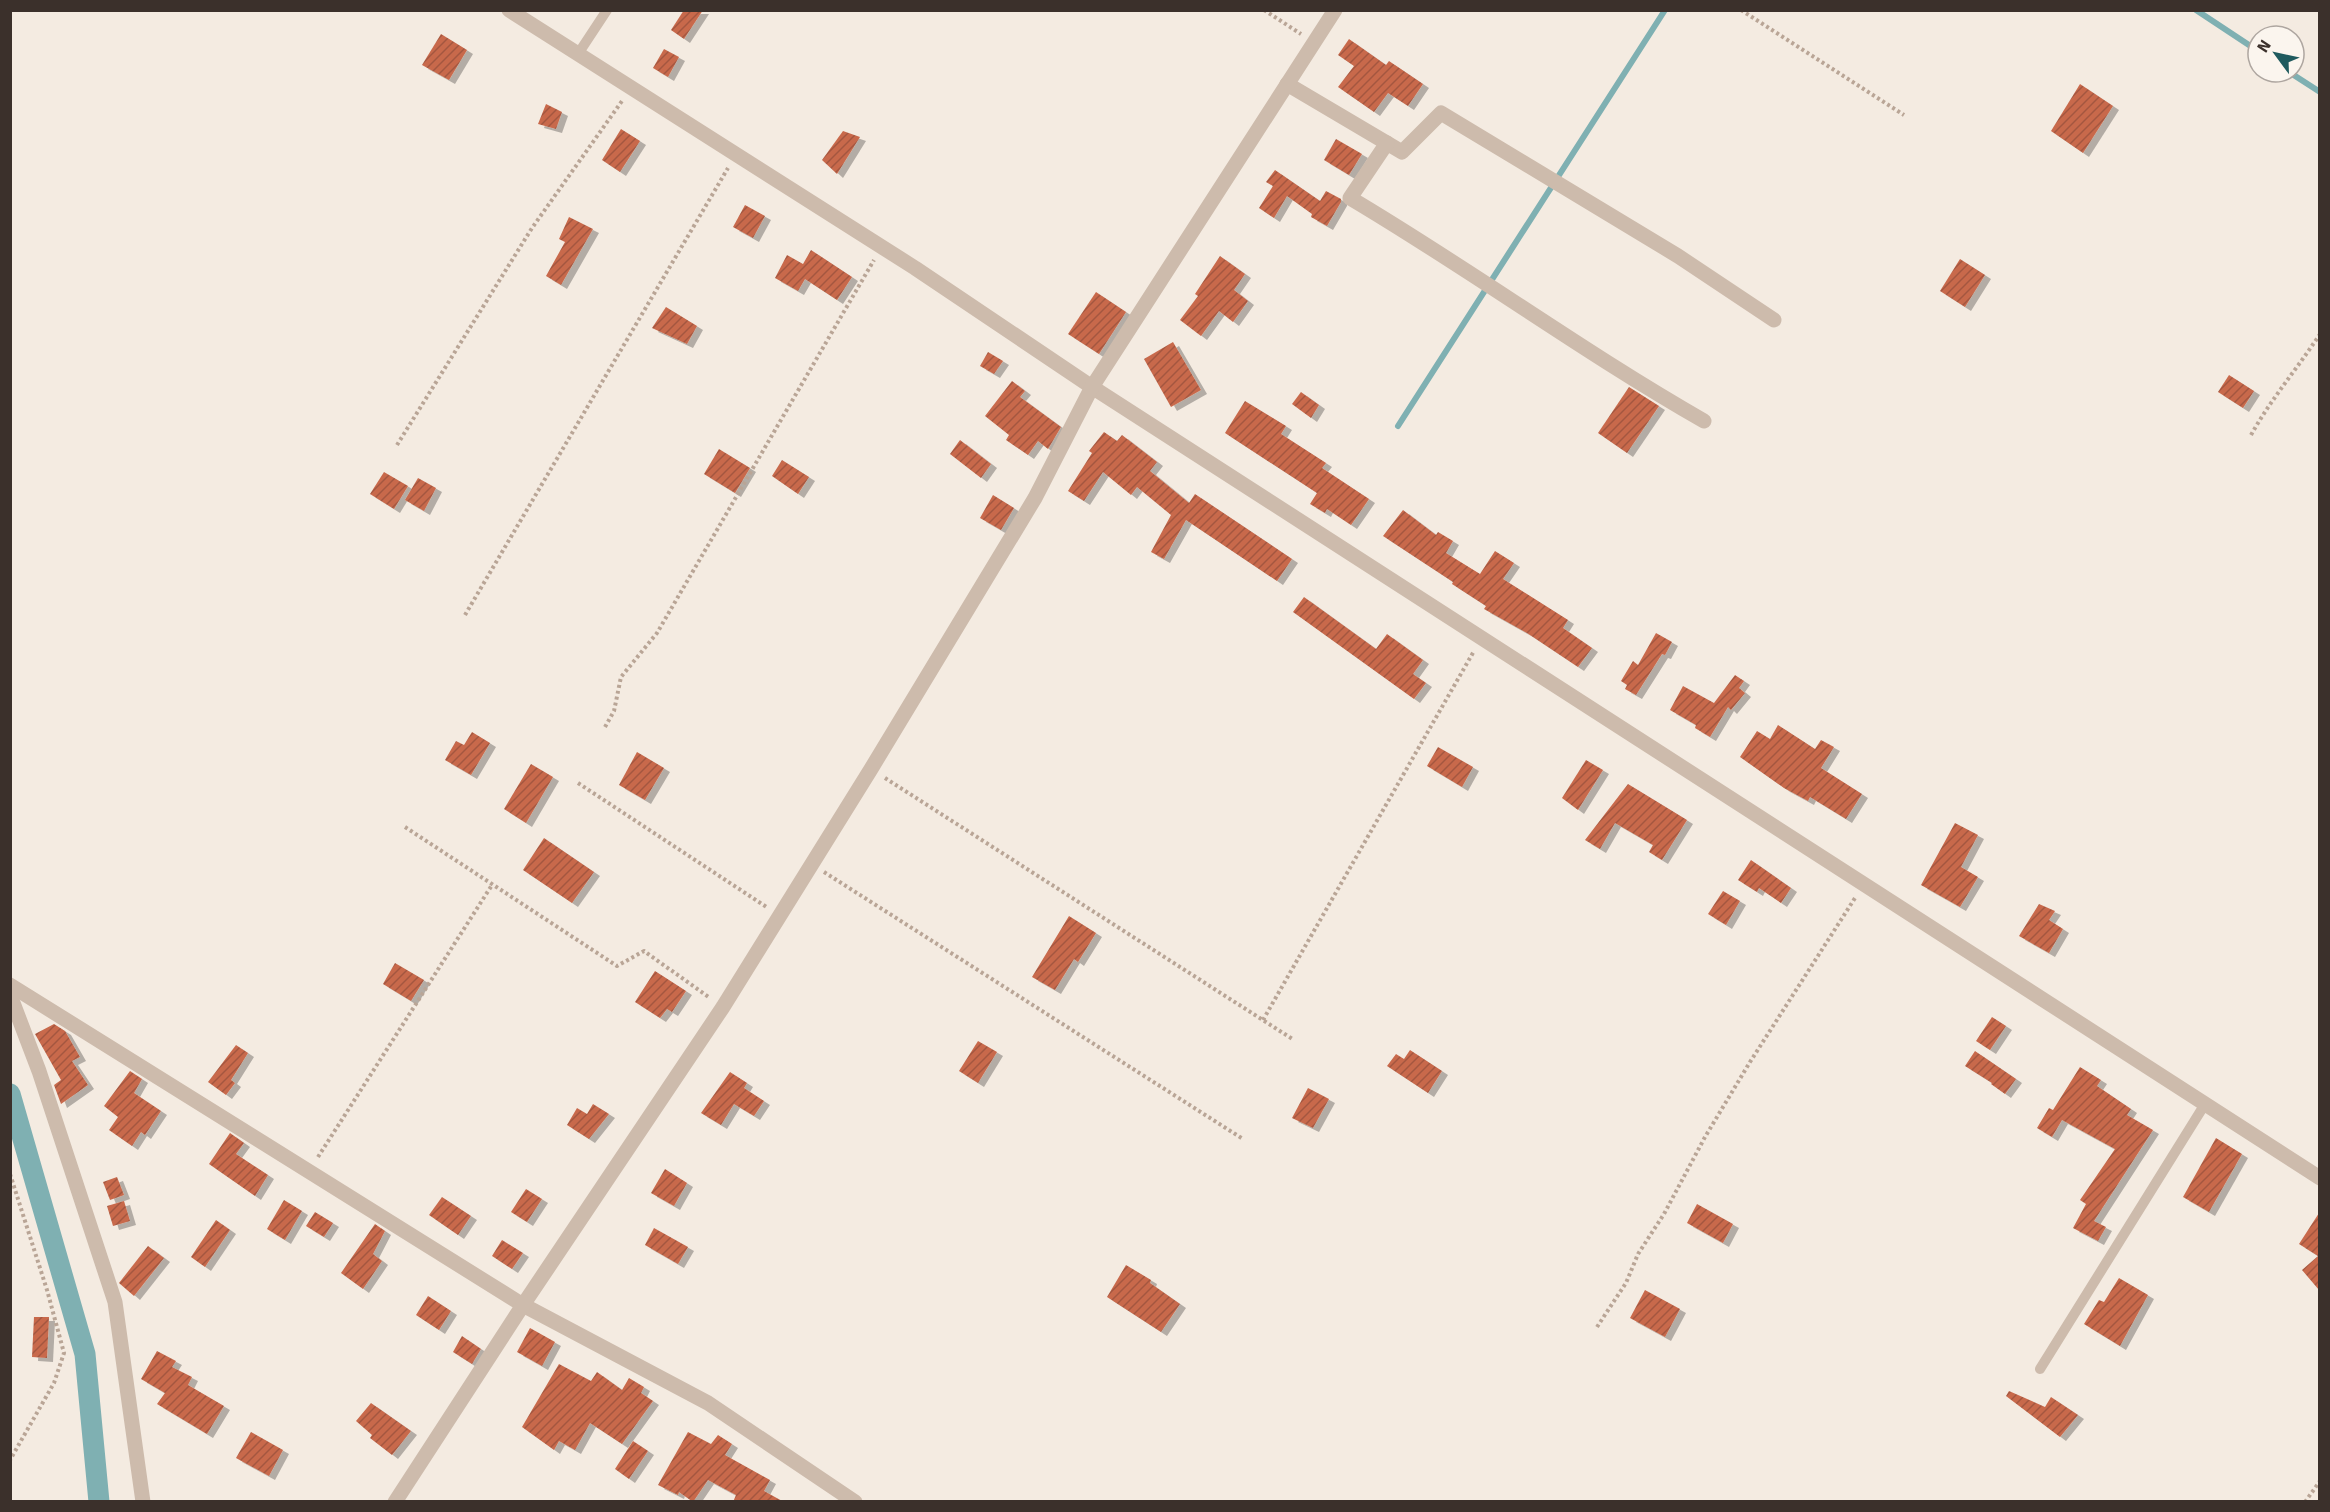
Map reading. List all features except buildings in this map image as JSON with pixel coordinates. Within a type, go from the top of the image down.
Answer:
[{"type":"street","points":[[509,10],[882,247],[1092,387],[2319,1178]]},
{"type":"street","points":[[395,1502],[523,1305],[723,1007],[872,769],[1035,498],[1092,387],[1335,10]]},
{"type":"street","points":[[1287,84],[1402,152],[1441,113],[1678,256],[1774,320]]},
{"type":"street","points":[[1387,143],[1350,198],[1408,232],[1656,394],[1704,421]]},
{"type":"street","points":[[10,985],[523,1305],[708,1402],[855,1502]]},
{"type":"street","points":[[10,995],[39,1071],[115,1302],[143,1502]]},
{"type":"lane","points":[[578,54],[607,10]]},
{"type":"lane","points":[[2040,1369],[2205,1104]]},
{"type":"path","points":[[1264,10],[1314,42]]},
{"type":"path","points":[[1741,10],[1904,115]]},
{"type":"path","points":[[397,445],[532,228],[631,88]]},
{"type":"path","points":[[465,615],[736,154]]},
{"type":"path","points":[[605,727],[614,711],[621,677],[657,633],[882,247]]},
{"type":"path","points":[[2251,435],[2279,389],[2290,378],[2319,334]]},
{"type":"path","points":[[1263,1020],[1481,639]]},
{"type":"path","points":[[872,769],[1294,1040]]},
{"type":"path","points":[[578,783],[779,915]]},
{"type":"path","points":[[405,827],[618,966],[644,951],[723,1007]]},
{"type":"path","points":[[812,864],[1244,1139]]},
{"type":"path","points":[[1597,1327],[1626,1283],[1638,1254],[1664,1214],[1705,1137],[1750,1062],[1788,1000],[1840,924],[1863,884]]},
{"type":"path","points":[[313,1164],[492,885]]},
{"type":"path","points":[[10,1174],[47,1290],[64,1353],[54,1383],[10,1460]]},
{"type":"path","points":[[2305,1502],[2319,1481]]},
{"type":"waterway","points":[[1398,426],[1665,10]]},
{"type":"waterway","points":[[2196,10],[2246,43]]},
{"type":"waterway","points":[[2306,83],[2320,92]]},
{"type":"waterway","points":[[10,1094],[85,1354],[99,1502]]}]
